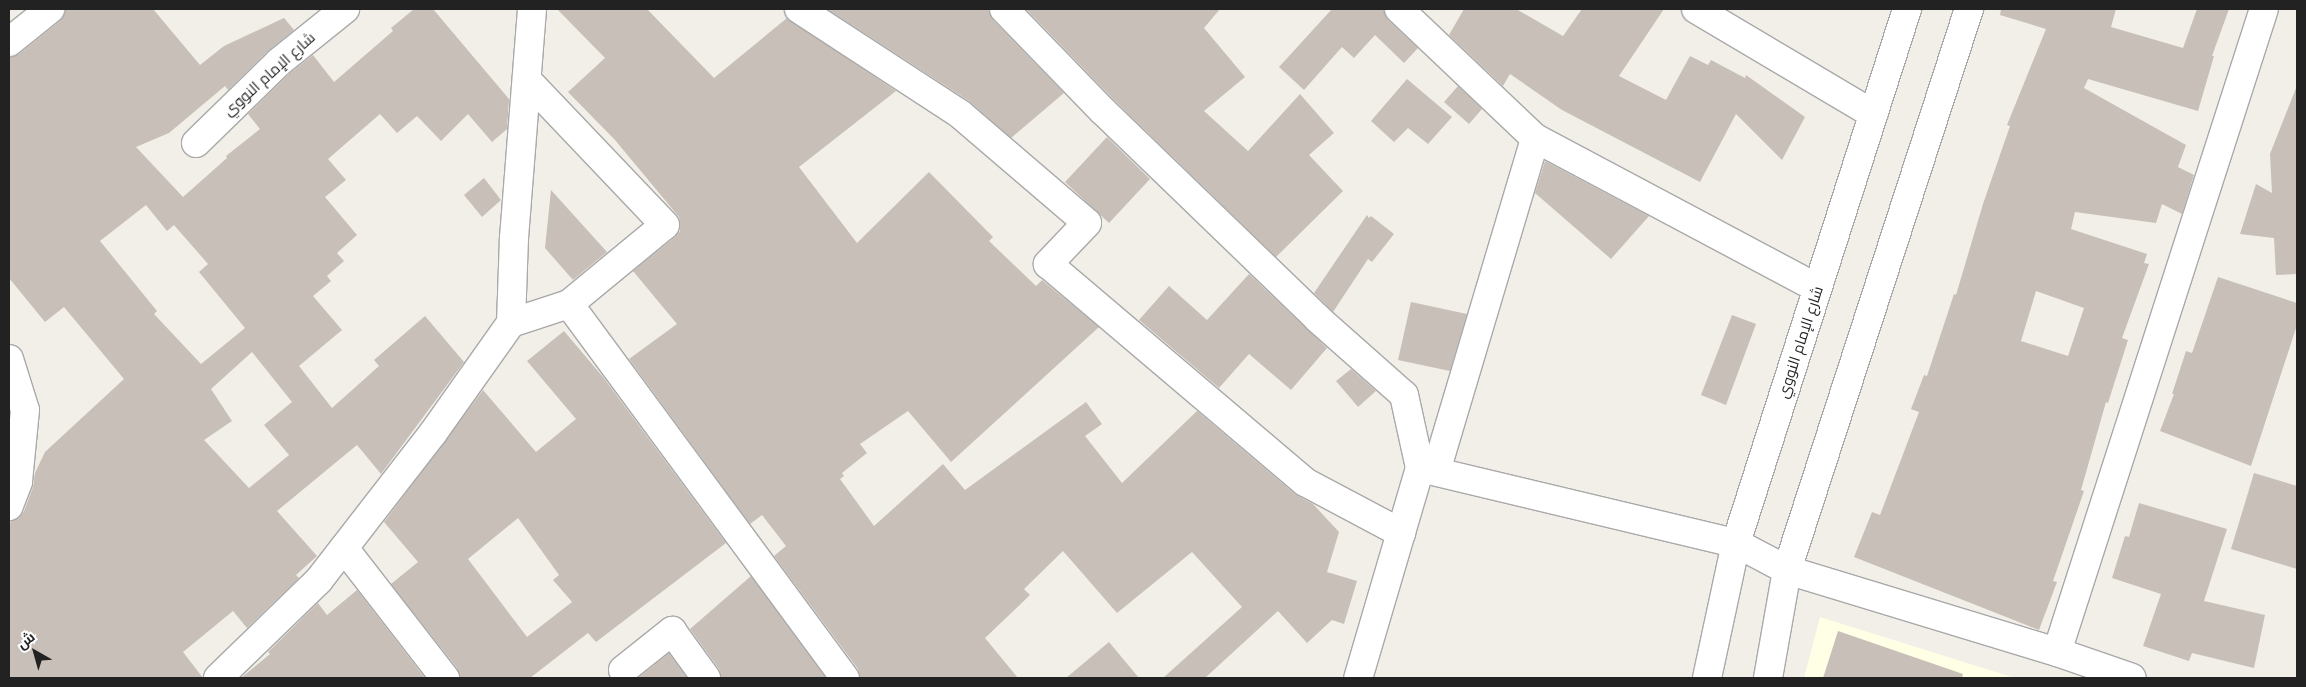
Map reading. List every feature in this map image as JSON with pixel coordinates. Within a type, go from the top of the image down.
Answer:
[{"type":"street","points":[[9,42],[50,9]]},
{"type":"street","name":"شارع الإمام النووي","points":[[196,143],[279,62],[345,9]]},
{"type":"street","points":[[218,678],[319,580],[433,433],[511,323],[514,238],[532,9]]},
{"type":"street","points":[[800,9],[960,114],[1087,223],[1048,264],[1305,482],[1401,533]]},
{"type":"street","points":[[1004,9],[1103,111],[1317,318],[1404,394],[1428,469]]},
{"type":"street","points":[[1399,9],[1535,138],[1817,288]]},
{"type":"street","points":[[1696,9],[1873,114]]},
{"type":"street","name":"شارع الإمام النووي","points":[[1707,678],[1736,542],[1907,9]]},
{"type":"street","points":[[1768,678],[1787,570],[1969,9]]},
{"type":"street","points":[[2057,652],[2264,9]]},
{"type":"street","points":[[511,323],[569,304],[665,225],[527,80]]},
{"type":"street","points":[[1358,678],[1401,533],[1428,469],[1535,138]]},
{"type":"street","points":[[569,304],[845,678]]},
{"type":"street","points":[[9,359],[25,410],[18,482],[9,506]]},
{"type":"street","points":[[1428,469],[1736,542],[1787,570],[2057,652],[2132,678]]},
{"type":"street","points":[[344,548],[445,678]]},
{"type":"street","points":[[623,670],[672,631],[706,678]]},
{"type":"shaded area","points":[[1820,617],[2015,678],[1804,678]]},
{"type":"building","points":[[65,9],[153,9],[200,65],[224,46],[284,18],[294,30],[268,51],[228,90],[225,86],[169,133],[136,147],[183,197],[227,158],[226,156],[260,129],[248,114],[289,74],[313,55],[334,82],[393,31],[391,28],[414,9],[433,9],[509,99],[507,129],[492,142],[468,114],[441,141],[417,116],[397,133],[380,114],[328,159],[346,180],[325,197],[357,235],[337,253],[344,261],[327,276],[331,281],[313,296],[342,330],[299,366],[332,408],[379,366],[374,360],[425,316],[464,362],[381,474],[357,445],[277,511],[317,556],[296,575],[299,578],[247,628],[233,611],[183,652],[203,678],[9,678],[9,526],[11,521],[19,518],[24,511],[33,487],[35,473],[45,452],[124,379],[64,307],[45,322],[9,278],[9,57],[19,54],[60,21]],"holes":[[[146,205],[167,231],[174,225],[208,264],[199,272],[245,328],[201,364],[154,314],[157,311],[100,241]],[[252,352],[292,402],[264,425],[289,455],[249,488],[204,440],[232,421],[211,389]]]},
{"type":"building","points":[[557,9],[647,9],[714,78],[787,18],[896,91],[799,167],[857,243],[929,172],[993,237],[989,241],[1036,286],[1042,280],[1099,327],[951,462],[908,411],[860,444],[867,453],[842,473],[844,476],[840,479],[874,526],[943,464],[965,490],[1086,402],[1102,424],[1085,436],[1122,483],[1197,411],[1295,494],[1313,504],[1339,532],[1327,572],[1357,581],[1344,624],[1332,620],[1307,643],[1278,611],[1205,678],[1163,678],[1242,607],[1192,552],[1117,613],[1063,551],[1024,589],[1030,595],[985,638],[1018,678],[860,678],[858,669],[774,556],[786,546],[762,515],[750,524],[629,359],[677,324],[633,271],[675,237],[680,231],[679,217],[615,140],[568,92],[605,58]]},
{"type":"building","points":[[827,9],[989,9],[993,20],[1064,93],[1011,138],[969,101]]},
{"type":"building","points":[[1026,9],[1220,9],[1204,28],[1245,77],[1204,111],[1248,151],[1300,94],[1334,133],[1309,155],[1343,191],[1276,257],[1114,100]]},
{"type":"building","points":[[1332,9],[1384,9],[1388,20],[1418,48],[1404,63],[1375,35],[1354,58],[1342,47],[1304,90],[1279,67]]},
{"type":"building","points":[[1464,9],[1516,9],[1563,36],[1582,9],[1664,9],[1619,76],[1666,100],[1690,56],[1708,65],[1711,60],[1745,78],[1746,75],[1805,117],[1782,160],[1736,114],[1700,182],[1562,110],[1510,74],[1503,86],[1449,35]]},
{"type":"building","points":[[2001,9],[2116,9],[2111,27],[2183,48],[2197,9],[2229,9],[2212,56],[2214,56],[2198,111],[2088,79],[2084,88],[2186,145],[2178,167],[2194,175],[2182,214],[2162,204],[2156,223],[2075,212],[2071,229],[2147,254],[2144,263],[2149,264],[2122,338],[2128,340],[2108,403],[2106,402],[2081,490],[2084,491],[2053,581],[2057,582],[2039,630],[1854,557],[1872,512],[1880,515],[1919,412],[1911,409],[1924,375],[1927,376],[1954,294],[1956,295],[1983,204],[2010,126],[2007,125],[2046,29],[2000,15]],"holes":[[[2036,291],[2084,308],[2068,356],[2021,341]]]},
{"type":"building","points":[[1407,79],[1452,117],[1428,144],[1408,128],[1394,142],[1371,121]]},
{"type":"building","points":[[1458,86],[1482,109],[1469,124],[1444,102]]},
{"type":"building","points":[[2296,88],[2297,274],[2276,275],[2274,238],[2240,234],[2256,184],[2272,193],[2270,154]]},
{"type":"building","points":[[1107,137],[1150,179],[1109,223],[1065,182]]},
{"type":"building","points":[[1545,161],[1649,216],[1611,259],[1535,193]]},
{"type":"building","points":[[484,178],[501,200],[482,217],[464,195]]},
{"type":"building","points":[[551,190],[607,252],[573,280],[545,248]]},
{"type":"building","points":[[1367,215],[1394,234],[1372,262],[1368,259],[1333,312],[1314,293]]},
{"type":"building","points":[[1249,274],[1327,348],[1291,390],[1249,354],[1219,388],[1139,320],[1169,286],[1207,320]]},
{"type":"building","points":[[2218,277],[2297,303],[2297,325],[2251,466],[2160,431],[2174,394],[2172,394],[2186,351],[2192,353]]},
{"type":"building","points":[[1411,302],[1467,314],[1450,371],[1398,360]]},
{"type":"building","points":[[1732,315],[1756,324],[1726,405],[1701,395]]},
{"type":"building","points":[[564,331],[603,377],[726,543],[596,642],[588,633],[530,678],[460,678],[457,668],[391,584],[418,562],[384,522],[483,390],[536,452],[576,419],[527,361]],"holes":[[[518,518],[559,575],[553,580],[572,602],[527,637],[468,559]]]},
{"type":"building","points":[[1351,369],[1376,391],[1358,407],[1336,381]]},
{"type":"building","points":[[2254,473],[2297,486],[2297,569],[2231,549]]},
{"type":"building","points":[[2139,503],[2227,529],[2204,601],[2265,615],[2254,668],[2192,653],[2189,661],[2143,646],[2161,594],[2112,578],[2125,536],[2129,537]]},
{"type":"building","points":[[751,576],[826,678],[721,678],[719,669],[690,629]]},
{"type":"building","points":[[357,590],[425,678],[241,678],[270,654],[268,652],[318,603],[327,615]]},
{"type":"building","points":[[1838,631],[1963,674],[1962,678],[1823,678]]},
{"type":"building","points":[[1109,642],[1139,678],[1066,678]]},
{"type":"building","points":[[669,653],[687,678],[638,678]]}]
